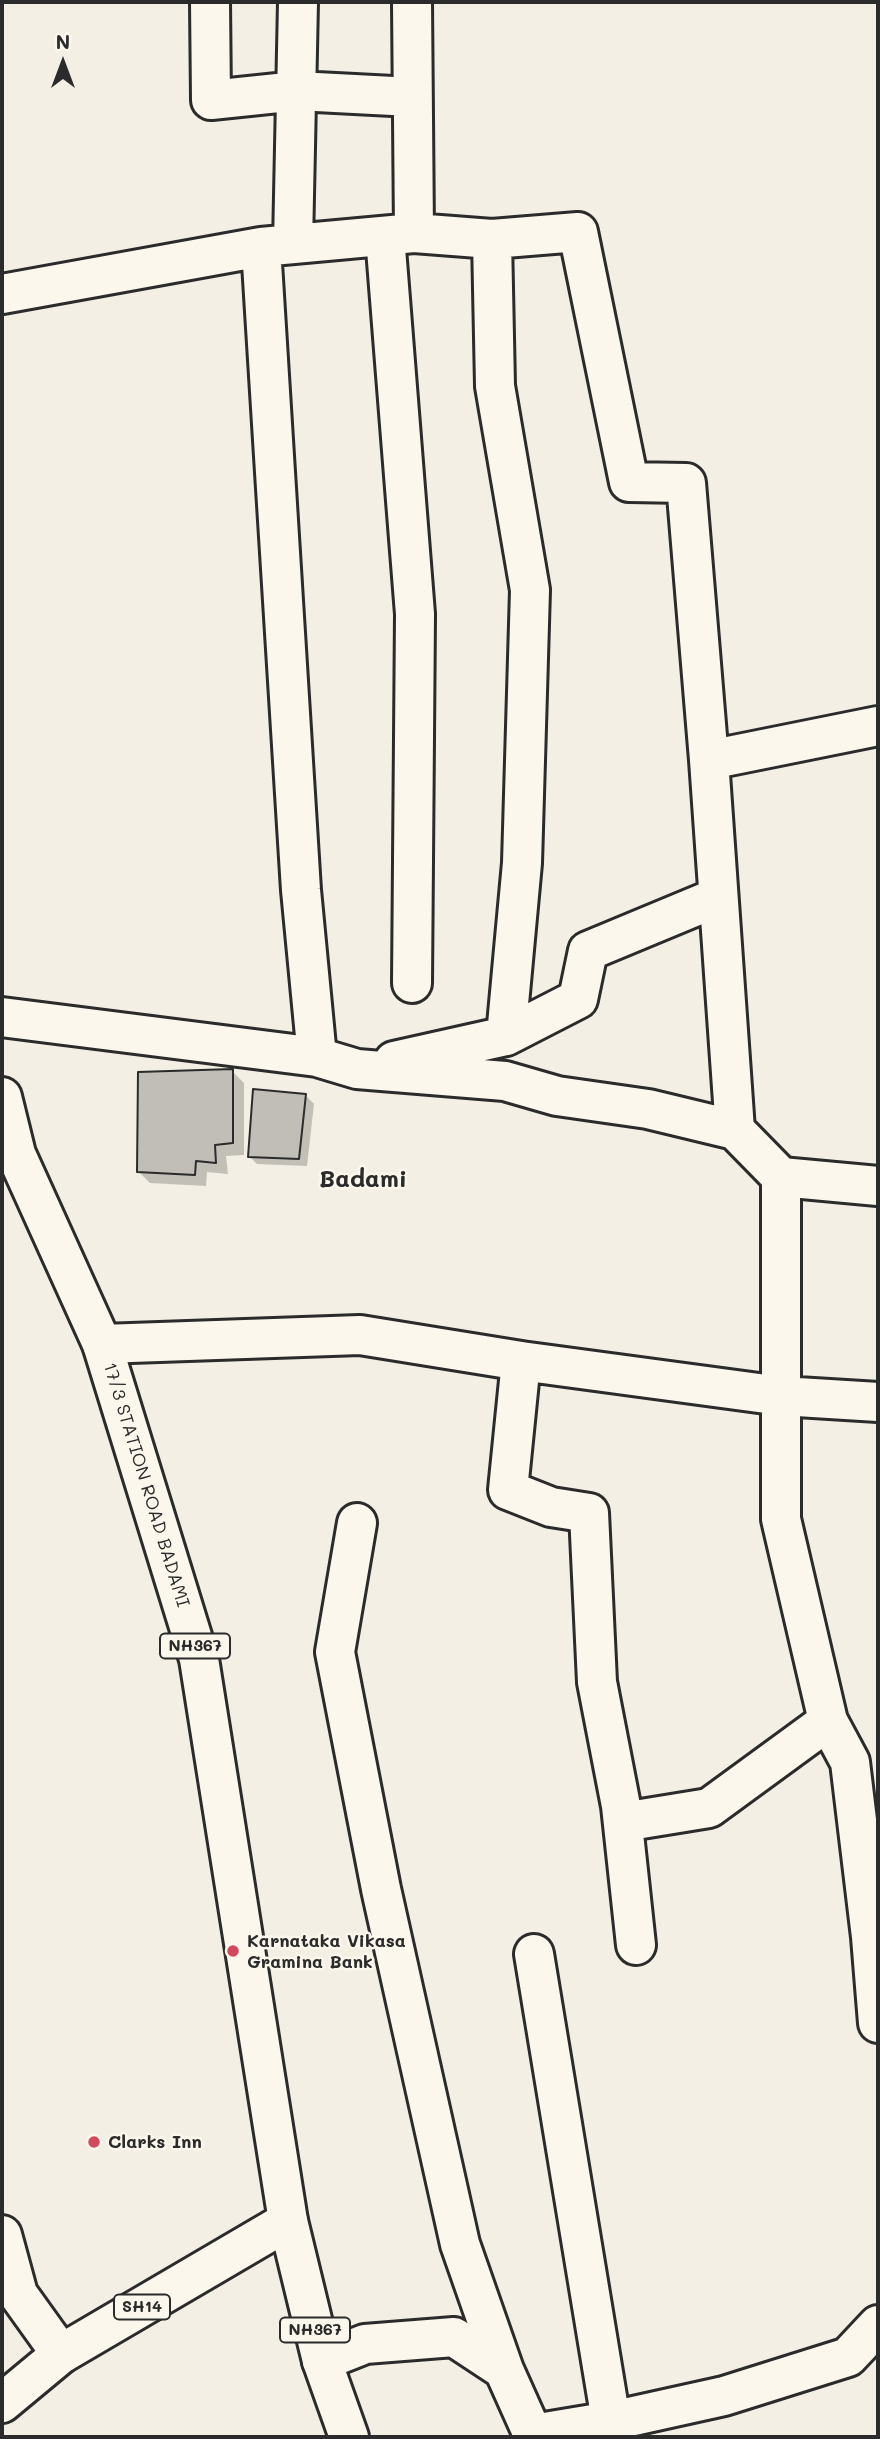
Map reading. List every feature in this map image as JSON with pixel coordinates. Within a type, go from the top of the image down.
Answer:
[{"type":"main road","points":[[210,2],[211,100],[297,91],[412,97]]},
{"type":"main road","points":[[298,2],[297,91],[277,246],[301,890],[317,1057]]},
{"type":"main road","points":[[412,2],[412,97],[399,234],[415,614],[412,983]]},
{"type":"main road","points":[[2,294],[277,246],[399,234],[492,239],[578,232],[629,482],[686,483],[735,1130]]},
{"type":"main road","points":[[492,239],[495,386],[530,590],[522,863],[506,1036]]},
{"type":"main road","points":[[709,760],[878,726]]},
{"type":"main road","points":[[358,1069],[506,1036],[578,999],[588,951],[718,897]]},
{"type":"main road","points":[[2,1017],[317,1057],[358,1069],[505,1081],[558,1096],[648,1109],[735,1130],[781,1177],[878,1186]]},
{"type":"main road","name":"17/3 STATION ROAD BADAMI","points":[[2,1097],[9,1156],[102,1343],[199,1658],[288,2221]]},
{"type":"main road","points":[[781,1177],[781,1519],[828,1721],[850,1762],[873,1907],[878,2022]]},
{"type":"main road","points":[[102,1343],[360,1335],[521,1361],[781,1396],[878,1402]]},
{"type":"main road","points":[[521,1361],[508,1490],[551,1507],[589,1513],[597,1682],[623,1822],[636,1945]]},
{"type":"main road","points":[[358,1523],[335,1651],[381,1889],[460,2244],[504,2370],[533,2436],[724,2396],[848,2357],[878,2325]]},
{"type":"main road","points":[[623,1822],[709,1808],[828,1721]]},
{"type":"main road","points":[[534,1954],[611,2421]]},
{"type":"main road","name":"SH14","points":[[2,2403],[61,2354],[288,2221]]},
{"type":"main road","name":"NH367","points":[[288,2221],[322,2361],[349,2437]]},
{"type":"main road","points":[[2,2235],[18,2294],[61,2354]]},
{"type":"main road","points":[[322,2361],[365,2344],[454,2337],[504,2370]]},
{"type":"building","points":[[233,1069],[233,1143],[215,1145],[216,1163],[196,1161],[195,1175],[137,1172],[138,1072]]},
{"type":"building","points":[[253,1089],[306,1094],[299,1159],[248,1157]]},
{"type":"place","name":"Karnataka Vikasa Gramina Bank","points":[[233,1951]]},
{"type":"place","name":"Clarks Inn","points":[[94,2142]]},
{"type":"district","name":"Badami","points":[[363,1180]]}]
